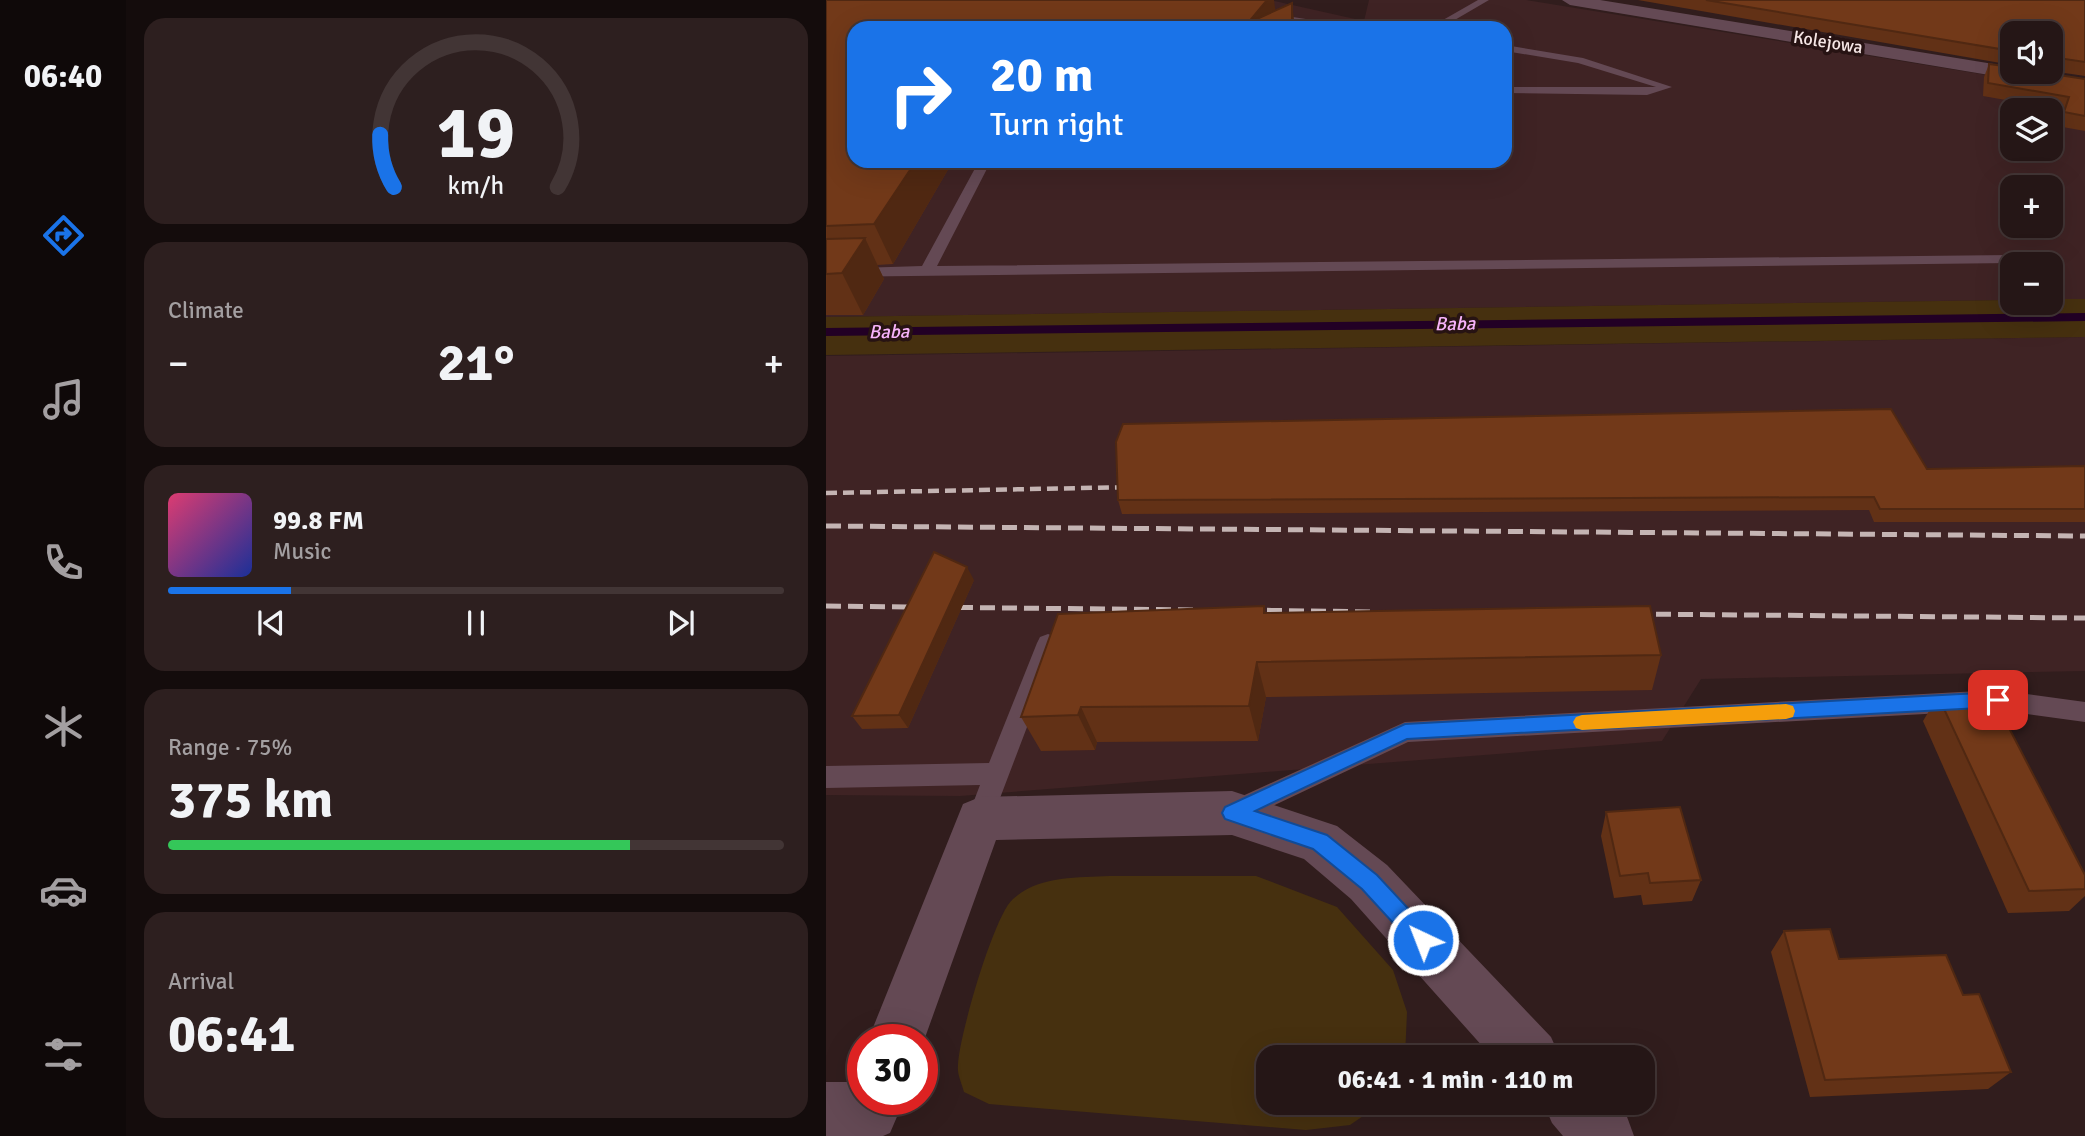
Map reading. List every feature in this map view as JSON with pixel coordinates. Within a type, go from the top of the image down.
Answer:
[{"type":"street","name":"Kolejowa","points":[[1570,0],[2085,85]]},
{"type":"street","points":[[902,1024],[989,796],[1232,813],[1320,842],[1370,882],[1520,1045]]},
{"type":"street","points":[[1585,1115],[1604,1136]]},
{"type":"lane","points":[[1447,21],[1485,0]]},
{"type":"lane","points":[[1260,15],[1299,21]]},
{"type":"lane","points":[[1512,49],[1579,60],[1667,88],[1647,92],[1512,89]]},
{"type":"lane","points":[[927,270],[981,168]]},
{"type":"lane","points":[[826,273],[2000,259]]},
{"type":"lane","points":[[826,777],[989,796],[1048,643]]},
{"type":"lane","points":[[1232,813],[1405,732],[1998,700],[2085,712]]},
{"type":"shaded area","points":[[826,0],[1270,0],[1364,21],[1369,0],[1526,0],[2000,77],[2000,84],[2042,84],[2085,91],[2085,299],[2063,299],[2063,252],[2000,252],[2000,300],[826,317]]},
{"type":"shaded area","points":[[2063,299],[2085,299],[2085,337],[826,355],[826,317],[2000,300],[2000,315],[2063,315]]},
{"type":"shaded area","points":[[2085,337],[2085,671],[1701,679],[1662,741],[960,796],[826,795],[826,356]]},
{"type":"shaded area","points":[[1256,876],[1337,907],[1393,970],[1407,1012],[1406,1045],[1256,1045],[1256,1115],[1365,1115],[1350,1125],[1306,1130],[989,1104],[964,1092],[958,1069],[964,1031],[978,978],[1005,910],[1013,899],[1024,891],[1047,882],[1072,878]]},
{"type":"building","points":[[826,0],[1267,0],[1250,21],[847,21],[847,168],[911,168],[874,224],[826,226]]},
{"type":"building","points":[[1706,0],[2085,0],[2085,62],[2063,59],[2063,21],[2000,21],[2000,49]]},
{"type":"building","points":[[1292,3],[1292,21],[1252,21]]},
{"type":"building","points":[[1989,64],[2000,65],[2000,84],[2063,84],[2063,76],[2085,79],[2085,116],[2064,112],[2069,97],[1988,83]]},
{"type":"building","points":[[865,238],[842,273],[826,274],[826,239]]},
{"type":"building","points":[[1891,409],[1927,469],[2085,466],[2085,509],[1880,509],[1874,497],[1118,500],[1116,442],[1123,424]]},
{"type":"building","points":[[934,552],[967,567],[899,715],[852,716]]},
{"type":"building","points":[[1264,606],[1264,613],[1650,606],[1661,655],[1257,662],[1249,706],[1081,707],[1078,715],[1021,717],[1058,614]]},
{"type":"building","points":[[1992,695],[2085,875],[2085,889],[2029,891],[1938,696]]},
{"type":"building","points":[[1680,807],[1701,880],[1650,883],[1648,873],[1620,876],[1606,812]]},
{"type":"building","points":[[1830,929],[1839,959],[1946,955],[1963,995],[1979,994],[2011,1072],[1825,1080],[1784,931]]},
{"type":"waterway","name":"Baba","points":[[826,332],[2085,317]]},
{"type":"railway","points":[[826,493],[1137,487]]},
{"type":"railway","points":[[826,526],[2085,536]]},
{"type":"railway","points":[[826,606],[1196,610]]},
{"type":"railway","points":[[1245,610],[1375,612]]},
{"type":"railway","points":[[1634,614],[2085,618]]},
{"type":"slow traffic","points":[[1582,722],[1786,711]]},
{"type":"route","points":[[1423,940],[1370,882],[1320,842],[1232,813],[1405,732],[1998,700]]}]
